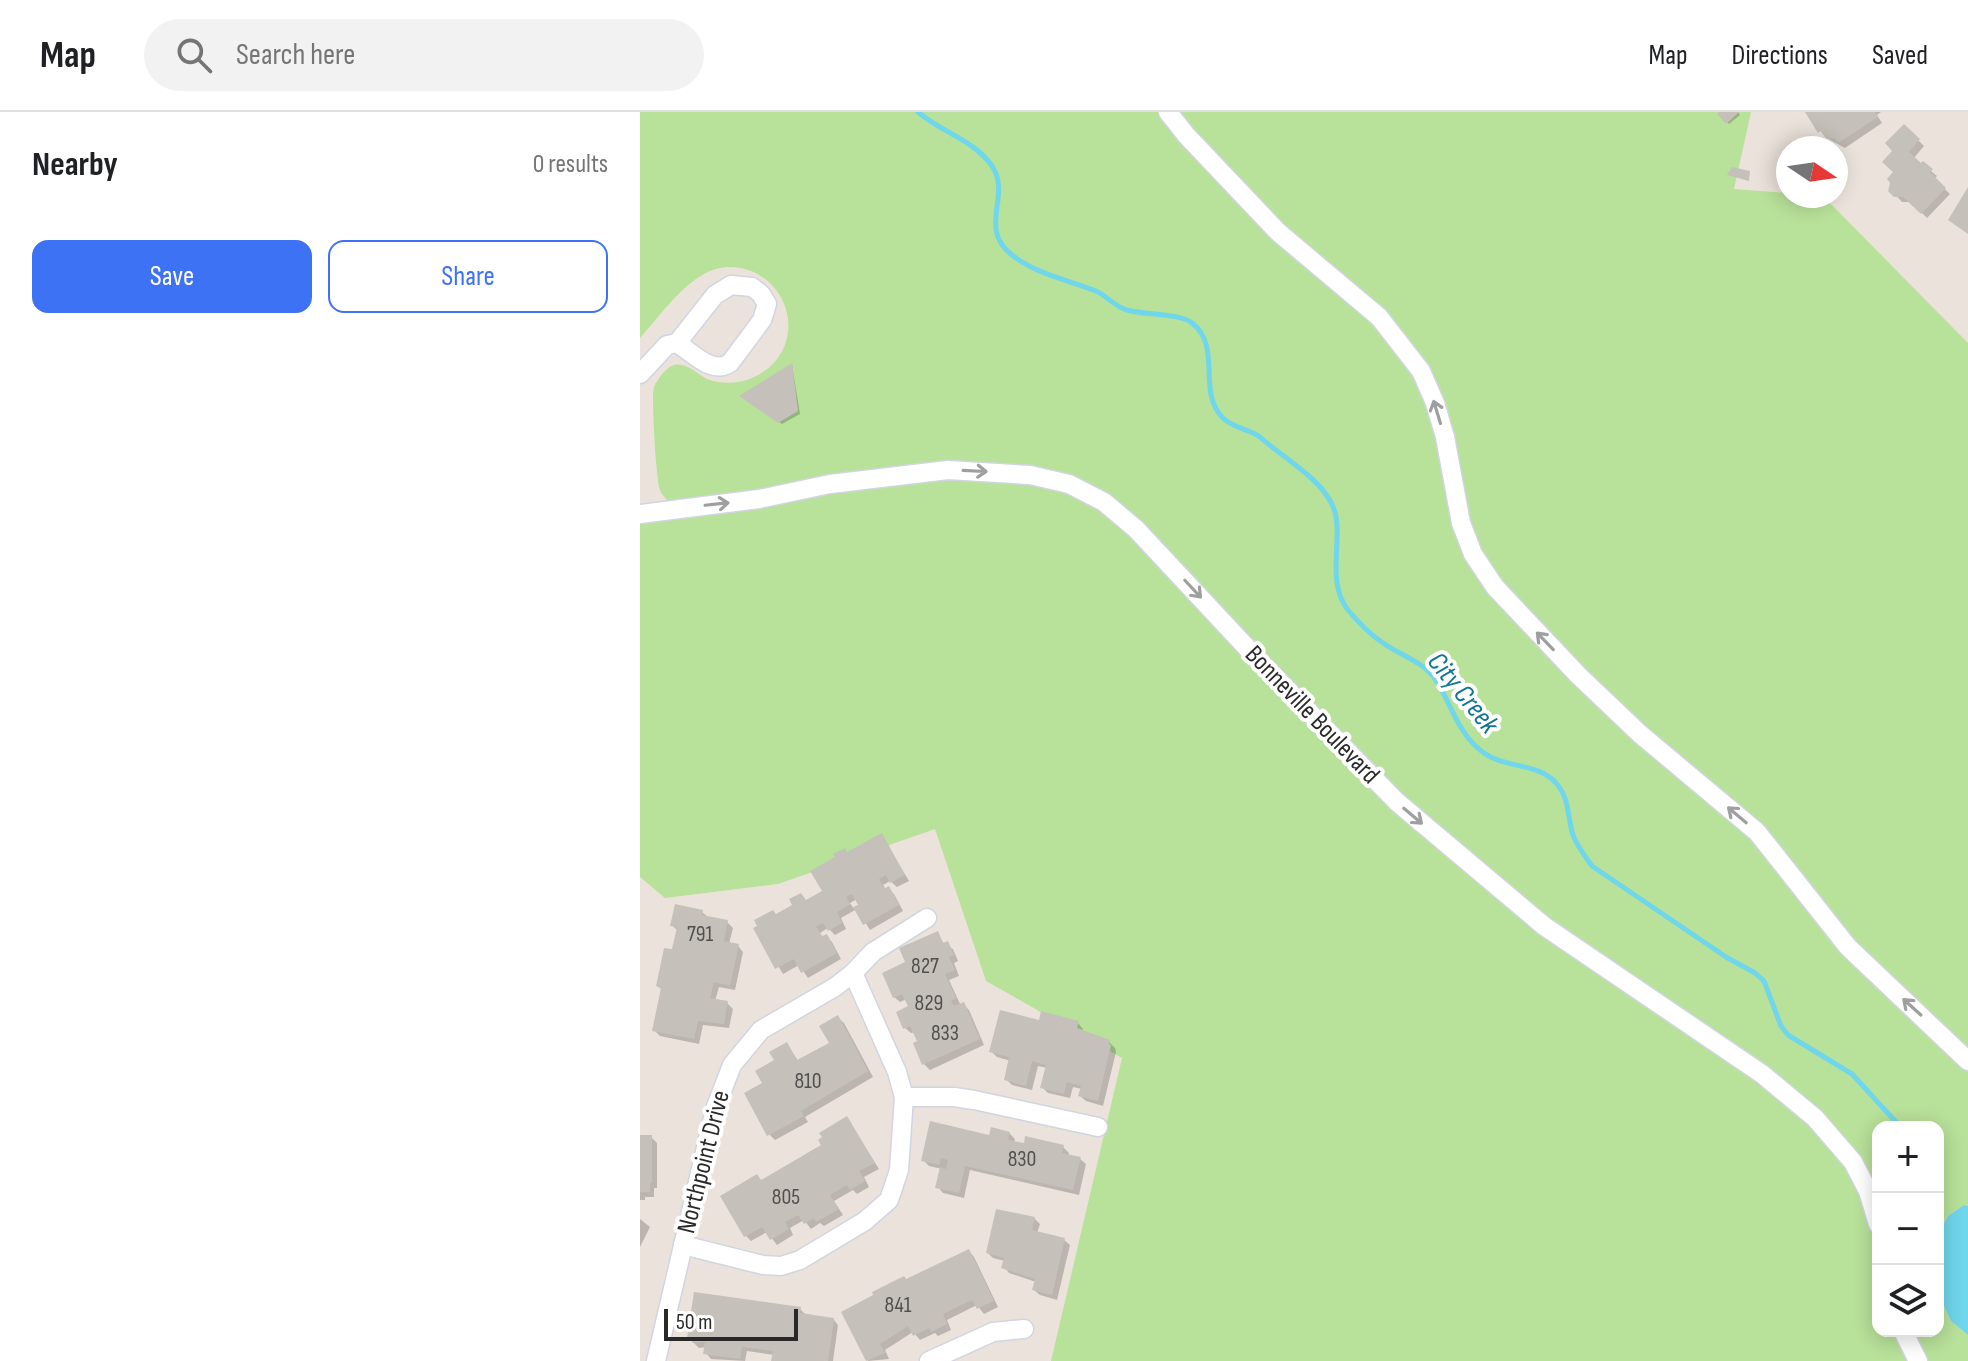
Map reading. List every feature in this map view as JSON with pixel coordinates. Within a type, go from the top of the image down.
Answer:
[{"type":"street","points":[[1168,112],[1278,232],[1379,317],[1414,360],[1435,403],[1445,437],[1461,523],[1473,554],[1509,604],[1640,734],[1757,832],[1848,947],[1968,1061]]},
{"type":"street","points":[[640,374],[667,345],[677,343],[715,295],[731,285],[752,287],[765,300],[767,308],[762,320],[725,367],[712,367],[677,343]]},
{"type":"street","name":"Bonneville Boulevard","points":[[640,514],[759,499],[830,484],[948,470],[1030,475],[1069,484],[1104,502],[1136,529],[1397,802],[1544,926],[1762,1074],[1815,1118],[1853,1162],[1872,1204]]},
{"type":"street","name":"Northpoint Drive","points":[[656,1361],[715,1109],[732,1065],[761,1030],[835,987],[880,947],[927,918]]},
{"type":"street","points":[[683,1245],[763,1265],[781,1266],[800,1260],[865,1221],[889,1200],[898,1180],[904,1097],[897,1072],[853,973]]},
{"type":"street","points":[[904,1097],[974,1100],[1098,1127]]},
{"type":"street","points":[[929,1361],[993,1332],[1024,1329]]},
{"type":"street","points":[[1906,1337],[1918,1361]]},
{"type":"green space","points":[[640,112],[1751,112],[1734,189],[1776,192],[1776,208],[1835,208],[1968,343],[1968,1206],[1964,1205],[1948,1216],[1944,1224],[1944,1121],[1872,1121],[1872,1337],[1944,1337],[1944,1306],[1951,1321],[1968,1335],[1968,1361],[1051,1361],[1122,1058],[986,981],[935,829],[778,884],[665,898],[640,877],[640,514],[676,508],[663,495],[658,483],[654,387],[671,366],[688,367],[707,379],[730,383],[762,373],[784,347],[788,330],[787,313],[772,285],[759,275],[727,267],[710,271],[690,283],[640,338]]},
{"type":"water","points":[[1964,1205],[1968,1206],[1968,1335],[1951,1321],[1944,1306],[1944,1224],[1948,1216]]},
{"type":"building","points":[[1739,112],[1726,124],[1717,114]]},
{"type":"building","points":[[1805,112],[1875,112],[1878,117],[1848,136],[1818,133]]},
{"type":"building","points":[[1904,124],[1920,139],[1909,152],[1933,169],[1930,172],[1946,188],[1921,214],[1903,197],[1894,197],[1888,191],[1890,183],[1887,179],[1893,172],[1882,162],[1892,151],[1885,143]]},
{"type":"building","points":[[1732,167],[1750,171],[1749,181],[1727,175]]},
{"type":"building","points":[[1968,187],[1968,234],[1948,220]]},
{"type":"building","points":[[792,363],[798,411],[778,423],[739,396]]},
{"type":"building","points":[[882,833],[905,875],[890,883],[886,875],[879,879],[884,889],[889,886],[899,905],[863,925],[853,907],[858,905],[852,894],[846,897],[850,904],[837,912],[842,923],[828,931],[823,923],[816,927],[822,936],[827,934],[837,953],[801,973],[794,959],[775,969],[753,928],[757,926],[754,920],[773,910],[776,914],[792,905],[789,899],[801,893],[806,900],[822,891],[810,871],[835,857],[833,854],[845,848],[847,852]]},
{"type":"building","points":[[675,904],[703,910],[702,915],[728,920],[724,941],[739,944],[730,986],[714,982],[710,998],[728,1001],[724,1024],[698,1021],[694,1039],[652,1031],[661,988],[656,986],[664,948],[672,949],[677,927],[670,926]]},
{"type":"building","points":[[938,931],[943,943],[948,941],[954,955],[949,957],[955,970],[945,974],[956,998],[951,1001],[954,1006],[964,1002],[980,1039],[922,1065],[910,1026],[903,1029],[896,1012],[908,1006],[902,994],[893,998],[882,973],[905,962],[899,948]]},
{"type":"building","points":[[1000,1010],[1039,1020],[1041,1011],[1079,1021],[1077,1028],[1110,1040],[1098,1101],[1078,1096],[1081,1086],[1067,1082],[1064,1094],[1040,1088],[1046,1065],[1032,1061],[1026,1086],[1004,1080],[1009,1057],[989,1052]]},
{"type":"building","points":[[838,1015],[868,1071],[801,1111],[804,1116],[767,1136],[744,1093],[762,1083],[755,1071],[774,1060],[769,1052],[787,1042],[797,1060],[829,1043],[819,1026]]},
{"type":"building","points":[[847,1116],[875,1163],[859,1171],[865,1181],[850,1190],[847,1185],[830,1195],[839,1209],[816,1222],[814,1218],[804,1224],[798,1215],[785,1222],[789,1229],[770,1240],[762,1227],[744,1237],[720,1196],[757,1174],[761,1180],[821,1145],[819,1133]]},
{"type":"building","points":[[930,1121],[989,1135],[991,1127],[1010,1132],[1008,1140],[1024,1143],[1025,1136],[1064,1145],[1062,1153],[1081,1157],[1073,1190],[965,1166],[959,1193],[935,1188],[940,1167],[946,1169],[948,1160],[941,1158],[939,1165],[921,1161]]},
{"type":"building","points":[[640,1135],[652,1135],[650,1192],[640,1192]]},
{"type":"building","points":[[996,1209],[1035,1217],[1032,1230],[1065,1238],[1052,1295],[1032,1290],[1035,1279],[1001,1268],[1004,1258],[986,1253]]},
{"type":"building","points":[[969,1249],[994,1301],[977,1309],[972,1300],[959,1306],[943,1314],[947,1324],[931,1332],[929,1328],[913,1336],[908,1326],[880,1344],[885,1353],[866,1361],[841,1312],[904,1276],[906,1279]]},
{"type":"building","points":[[694,1292],[801,1307],[800,1313],[834,1318],[828,1361],[771,1361],[773,1351],[742,1347],[740,1359],[703,1354],[705,1342],[692,1343],[692,1339],[687,1338]]},
{"type":"waterway","name":"City Creek","points":[[918,112],[976,149],[992,166],[999,189],[997,234],[1002,245],[1021,262],[1096,291],[1123,309],[1179,317],[1192,323],[1206,344],[1211,395],[1223,418],[1260,437],[1312,479],[1329,498],[1337,520],[1338,586],[1341,599],[1352,615],[1378,640],[1429,671],[1467,737],[1484,753],[1541,772],[1556,783],[1566,801],[1575,839],[1592,866],[1726,957],[1755,973],[1764,981],[1781,1026],[1788,1035],[1852,1074],[1895,1121]]}]
